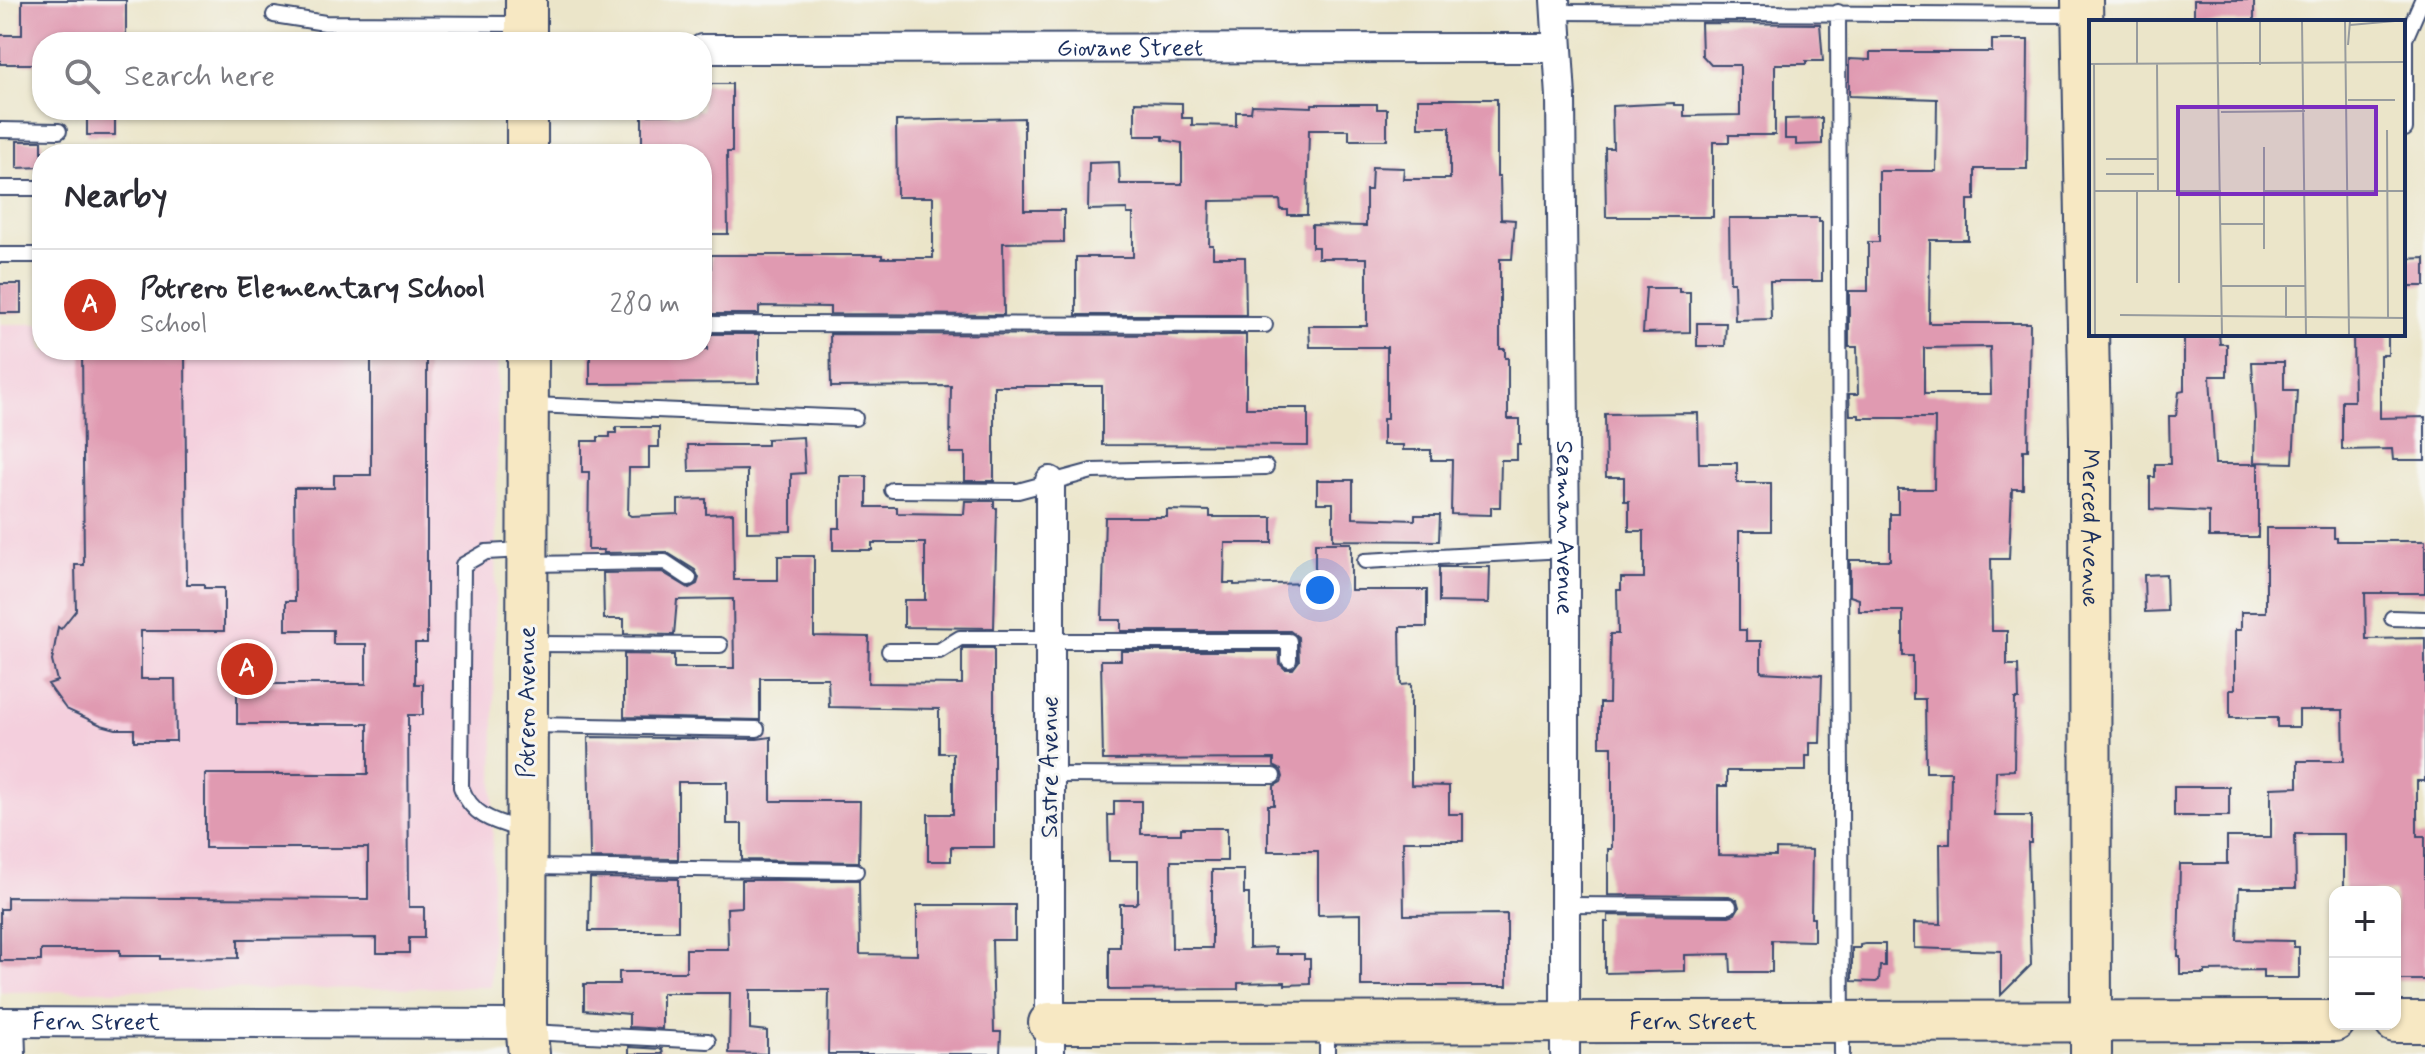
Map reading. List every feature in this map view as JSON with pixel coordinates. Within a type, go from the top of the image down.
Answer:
[{"type":"street","name":"Seaman Avenue","points":[[1555,6],[1561,97],[1565,1038]]},
{"type":"street","name":"Merced Avenue","points":[[2082,8],[2090,437],[2090,1038]]},
{"type":"street","name":"Giovane Street","points":[[712,49],[1557,48]]},
{"type":"street","points":[[527,120],[527,144]]},
{"type":"street","name":"Potrero Avenue","points":[[527,1037],[528,360]]},
{"type":"street","name":"Sastre Avenue","points":[[1049,1038],[1050,481]]},
{"type":"street","name":"Fern Street","points":[[1049,1038],[2090,1038],[2329,1021]]},
{"type":"street","name":"Fern Street","points":[[5,1022],[527,1037]]},
{"type":"street","points":[[5,1022],[11,1054]]},
{"type":"street","points":[[2401,1022],[2425,1022]]},
{"type":"lane","points":[[2405,129],[2405,39],[2422,0]]},
{"type":"lane","points":[[1555,6],[1838,12],[2082,8]]},
{"type":"lane","points":[[1838,12],[1842,1039]]},
{"type":"lane","points":[[274,15],[290,20],[325,23],[526,22]]},
{"type":"lane","points":[[0,130],[59,131]]},
{"type":"lane","points":[[0,188],[32,188]]},
{"type":"lane","points":[[0,255],[32,255]]},
{"type":"lane","points":[[712,324],[1265,325]]},
{"type":"lane","points":[[528,404],[855,418]]},
{"type":"lane","points":[[892,490],[1018,491],[1092,471],[1266,467]]},
{"type":"lane","points":[[1365,561],[1565,550]]},
{"type":"lane","points":[[689,578],[665,562],[528,557],[486,552],[463,565],[461,787],[466,802],[527,849],[856,871]]},
{"type":"lane","points":[[2392,618],[2425,619]]},
{"type":"lane","points":[[889,651],[939,651],[960,638],[1289,641],[1289,660]]},
{"type":"lane","points":[[528,644],[720,645]]},
{"type":"lane","points":[[527,725],[757,729]]},
{"type":"lane","points":[[1050,775],[1273,776]]},
{"type":"lane","points":[[1565,905],[1729,906]]},
{"type":"lane","points":[[527,1037],[708,1041]]},
{"type":"shaded area","points":[[0,324],[32,324],[32,360],[498,360],[491,987],[0,992]]},
{"type":"building","points":[[22,0],[126,0],[126,32],[32,32],[32,64],[0,64],[0,35],[22,35]]},
{"type":"building","points":[[2194,0],[2254,0],[2254,20],[2194,20]]},
{"type":"building","points":[[1701,23],[1820,24],[1823,61],[1775,64],[1775,135],[1729,135],[1729,142],[1713,142],[1713,217],[1606,217],[1605,148],[1613,148],[1612,106],[1674,103],[1684,105],[1684,116],[1740,115],[1740,65],[1711,65],[1702,55]]},
{"type":"building","points":[[1992,40],[2028,40],[2027,169],[1975,169],[1975,200],[1968,200],[1968,240],[1930,240],[1929,323],[2030,323],[2028,450],[2023,450],[2023,489],[2012,489],[2009,559],[1991,559],[1992,631],[2007,631],[2007,665],[2018,665],[2019,699],[2015,699],[2014,770],[1996,771],[1995,816],[2031,816],[2031,843],[2028,843],[2031,965],[2001,995],[2001,951],[1914,948],[1914,923],[1941,924],[1940,844],[1950,844],[1951,772],[1926,772],[1925,699],[1913,699],[1913,656],[1903,656],[1903,611],[1859,611],[1859,599],[1850,596],[1850,560],[1890,560],[1890,514],[1898,514],[1898,489],[1934,489],[1935,418],[1859,418],[1859,415],[1850,415],[1849,394],[1858,394],[1857,347],[1849,347],[1849,291],[1868,291],[1868,242],[1879,242],[1879,171],[1936,171],[1937,99],[1849,96],[1849,59],[1870,60],[1870,52],[1992,52]],"holes":[[[1990,347],[1991,394],[1924,394],[1924,348]]]},
{"type":"building","points":[[712,84],[732,84],[732,152],[727,152],[728,234],[712,234],[712,144],[642,144],[642,120],[712,120]]},
{"type":"building","points":[[1418,99],[1497,99],[1497,176],[1500,176],[1501,219],[1515,220],[1512,259],[1500,259],[1500,349],[1505,349],[1505,358],[1508,358],[1508,419],[1520,419],[1520,445],[1517,445],[1517,460],[1501,460],[1500,507],[1491,507],[1491,515],[1451,514],[1452,460],[1431,460],[1431,450],[1403,450],[1403,445],[1383,445],[1383,419],[1387,419],[1387,347],[1310,347],[1309,326],[1367,326],[1367,258],[1318,258],[1318,247],[1312,247],[1312,225],[1366,226],[1366,190],[1371,190],[1372,167],[1404,168],[1403,179],[1450,179],[1450,127],[1418,127]]},
{"type":"building","points":[[1135,102],[1182,103],[1182,118],[1192,118],[1192,125],[1236,126],[1236,112],[1251,112],[1252,105],[1312,107],[1312,104],[1377,104],[1377,109],[1387,109],[1387,140],[1349,140],[1349,130],[1309,130],[1307,215],[1288,215],[1288,210],[1281,210],[1280,200],[1210,201],[1209,245],[1213,245],[1213,257],[1245,257],[1246,315],[1076,315],[1076,257],[1133,257],[1133,214],[1127,214],[1127,209],[1088,210],[1089,163],[1119,162],[1120,184],[1182,184],[1182,143],[1163,140],[1163,136],[1135,136]]},
{"type":"building","points":[[1024,118],[1024,210],[1064,210],[1064,242],[1003,243],[1004,315],[830,314],[830,307],[762,306],[759,307],[759,314],[712,314],[712,255],[933,258],[933,197],[897,197],[896,121]]},
{"type":"building","points":[[1822,118],[1822,144],[1796,145],[1796,139],[1785,139],[1785,119]]},
{"type":"building","points":[[87,120],[115,120],[115,135],[87,135]]},
{"type":"building","points":[[17,141],[42,141],[42,144],[32,144],[32,167],[17,168]]},
{"type":"building","points":[[1729,218],[1819,218],[1822,222],[1822,281],[1770,281],[1771,319],[1735,320],[1734,282],[1730,282]]},
{"type":"building","points":[[2425,258],[2425,286],[2405,286],[2405,259]]},
{"type":"building","points":[[0,284],[21,284],[21,313],[0,313]]},
{"type":"building","points":[[1646,288],[1679,288],[1679,292],[1690,292],[1690,332],[1643,333]]},
{"type":"building","points":[[1697,323],[1726,323],[1725,346],[1697,346]]},
{"type":"building","points":[[712,334],[759,334],[759,383],[590,384],[590,360],[712,360]]},
{"type":"building","points":[[830,334],[1246,335],[1246,408],[1308,408],[1308,446],[1102,445],[1102,386],[994,386],[994,481],[965,481],[965,453],[950,453],[951,386],[831,387]]},
{"type":"building","points":[[2184,336],[2219,336],[2220,344],[2227,344],[2227,376],[2210,376],[2215,464],[2258,464],[2258,537],[2209,537],[2209,512],[2150,509],[2150,477],[2155,477],[2155,464],[2170,464],[2169,416],[2176,416],[2179,392],[2184,391]]},
{"type":"building","points":[[2353,336],[2388,336],[2388,355],[2380,355],[2380,418],[2425,417],[2425,460],[2393,460],[2392,449],[2342,450],[2342,401],[2354,401]]},
{"type":"building","points":[[82,360],[185,360],[187,584],[224,588],[224,631],[141,631],[141,679],[175,679],[176,741],[134,741],[134,729],[101,725],[66,709],[48,684],[57,681],[52,661],[58,627],[61,629],[76,610],[75,565],[84,565]]},
{"type":"building","points":[[371,360],[427,360],[427,643],[415,643],[415,684],[423,684],[423,715],[408,715],[409,907],[424,907],[424,938],[409,938],[409,953],[377,953],[377,938],[238,939],[238,958],[160,959],[160,956],[120,956],[120,950],[41,950],[41,961],[0,961],[0,909],[7,909],[7,897],[368,899],[368,848],[205,848],[205,774],[368,774],[368,724],[237,724],[237,684],[366,684],[366,644],[333,644],[333,630],[286,630],[286,601],[295,601],[294,488],[334,488],[334,475],[371,475]]},
{"type":"building","points":[[2252,362],[2284,362],[2284,390],[2297,390],[2293,463],[2254,462]]},
{"type":"building","points":[[1698,413],[1699,463],[1737,463],[1737,483],[1771,483],[1771,531],[1739,531],[1739,630],[1746,630],[1746,641],[1761,641],[1761,672],[1822,675],[1820,743],[1810,743],[1806,771],[1727,771],[1727,786],[1718,786],[1718,855],[1776,856],[1776,849],[1812,850],[1811,918],[1814,918],[1814,941],[1772,940],[1772,972],[1731,972],[1730,954],[1685,955],[1685,971],[1605,973],[1605,922],[1608,922],[1608,915],[1729,916],[1735,914],[1739,907],[1737,900],[1729,896],[1608,895],[1608,849],[1612,849],[1612,746],[1600,746],[1600,703],[1609,703],[1610,634],[1618,634],[1617,590],[1621,590],[1621,578],[1644,578],[1644,531],[1629,531],[1629,501],[1624,501],[1624,477],[1606,477],[1605,414]]},
{"type":"building","points":[[616,427],[659,427],[659,447],[649,447],[649,468],[629,468],[628,514],[678,514],[678,500],[706,499],[706,514],[733,513],[734,580],[778,580],[778,556],[814,556],[814,636],[869,637],[868,683],[962,684],[962,648],[994,648],[994,847],[951,847],[951,861],[928,861],[928,814],[953,814],[953,753],[939,753],[939,709],[829,707],[828,678],[760,678],[760,720],[624,717],[624,654],[674,655],[674,668],[734,668],[733,599],[677,600],[674,635],[624,634],[624,619],[604,619],[603,573],[662,572],[689,588],[697,584],[699,578],[695,570],[666,552],[603,553],[604,550],[588,550],[589,472],[582,472],[582,441],[610,437],[610,433],[616,433]]},
{"type":"building","points":[[803,437],[805,473],[791,474],[791,531],[747,532],[747,470],[689,471],[688,445],[767,445],[767,439]]},
{"type":"building","points":[[840,476],[867,476],[867,507],[897,507],[897,513],[964,514],[965,501],[994,501],[994,508],[997,508],[994,628],[904,627],[904,600],[925,600],[925,543],[872,543],[872,550],[833,550],[833,528],[840,528]]},
{"type":"building","points":[[1317,480],[1353,480],[1353,518],[1415,520],[1415,515],[1440,515],[1439,541],[1333,540],[1333,503],[1317,503]]},
{"type":"building","points":[[1167,510],[1210,511],[1210,517],[1272,517],[1272,543],[1225,543],[1224,583],[1315,583],[1315,543],[1351,543],[1351,590],[1427,590],[1427,627],[1400,627],[1401,685],[1411,684],[1411,785],[1449,786],[1449,814],[1463,814],[1463,841],[1403,841],[1404,915],[1507,914],[1507,986],[1361,986],[1361,914],[1318,915],[1318,851],[1268,851],[1268,805],[1274,805],[1274,786],[1283,777],[1281,770],[1274,766],[1274,759],[1103,760],[1101,660],[1121,660],[1121,651],[1279,651],[1280,664],[1285,669],[1293,669],[1299,661],[1298,637],[1290,631],[1121,631],[1121,620],[1102,620],[1105,517],[1167,517]]},
{"type":"building","points":[[2266,528],[2334,528],[2337,541],[2425,541],[2425,593],[2365,593],[2366,639],[2425,638],[2425,781],[2417,781],[2417,836],[2425,836],[2425,980],[2401,980],[2401,886],[2344,886],[2344,834],[2295,834],[2296,888],[2239,888],[2237,940],[2294,941],[2294,947],[2299,947],[2299,978],[2263,978],[2263,970],[2180,974],[2180,864],[2227,864],[2227,837],[2271,837],[2271,788],[2298,787],[2298,761],[2344,761],[2343,710],[2299,710],[2299,727],[2277,727],[2277,718],[2230,718],[2230,689],[2235,689],[2235,630],[2241,630],[2241,612],[2266,612]]},
{"type":"building","points":[[1439,567],[1490,567],[1489,603],[1439,602]]},
{"type":"building","points":[[2166,574],[2167,611],[2145,612],[2144,575]]},
{"type":"building","points":[[588,737],[771,737],[771,801],[860,801],[859,862],[742,860],[742,824],[727,824],[727,782],[678,782],[678,859],[590,858]]},
{"type":"building","points":[[2174,787],[2229,787],[2229,816],[2174,816]]},
{"type":"building","points":[[1114,801],[1141,801],[1141,834],[1181,834],[1181,828],[1227,828],[1227,861],[1171,861],[1172,948],[1212,948],[1212,870],[1244,870],[1244,894],[1249,894],[1249,948],[1276,947],[1276,954],[1304,954],[1304,959],[1310,959],[1310,984],[1238,983],[1238,989],[1109,990],[1109,947],[1120,947],[1120,904],[1135,904],[1138,901],[1138,861],[1109,861],[1108,815],[1114,815]]},
{"type":"building","points":[[590,878],[678,879],[678,931],[589,931]]},
{"type":"building","points":[[742,880],[859,880],[860,954],[917,955],[917,905],[1015,905],[1015,940],[992,940],[994,1032],[1001,1032],[1000,1054],[828,1054],[829,990],[750,990],[750,1029],[767,1031],[767,1054],[729,1053],[730,993],[662,993],[662,1029],[629,1027],[629,1014],[584,1010],[584,984],[619,984],[619,972],[686,972],[686,949],[728,949],[727,908],[742,907]]},
{"type":"building","points":[[1865,944],[1885,944],[1885,966],[1880,966],[1879,980],[1876,982],[1852,981],[1852,948]]},
{"type":"building","points":[[629,1047],[662,1049],[663,1054],[629,1054]]},
{"type":"place","name":"Potrero Elementary School","points":[[247,669]]}]
